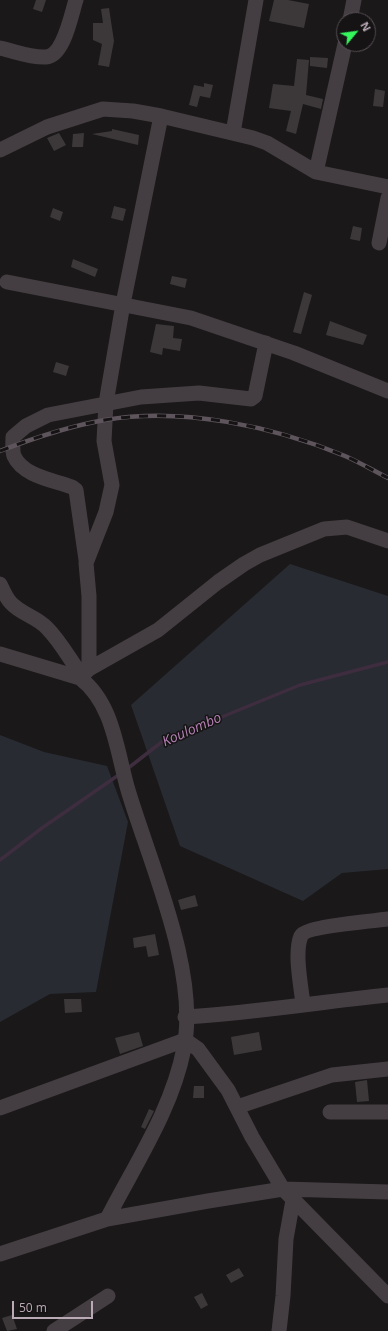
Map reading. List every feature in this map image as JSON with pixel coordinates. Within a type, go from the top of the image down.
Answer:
[{"type":"street","points":[[0,48],[38,57],[53,55],[60,49],[76,0]]},
{"type":"street","points":[[233,133],[256,0]]},
{"type":"street","points":[[352,12],[354,0]]},
{"type":"street","points":[[316,172],[343,52]]},
{"type":"street","points":[[0,150],[47,127],[103,109],[133,111],[233,133],[266,143],[316,172],[388,187]]},
{"type":"street","points":[[86,563],[106,512],[112,485],[104,441],[106,403],[122,304],[161,116]]},
{"type":"street","points":[[379,243],[388,198]]},
{"type":"street","points":[[7,282],[190,318],[266,343],[354,376],[388,391]]},
{"type":"street","points":[[84,674],[89,596],[76,490],[72,486],[28,471],[19,464],[13,454],[13,437],[26,426],[48,415],[141,397],[200,394],[251,399],[256,396],[266,343]]},
{"type":"street","points":[[0,660],[0,654],[84,674],[158,630],[218,582],[244,564],[267,552],[324,529],[347,527],[388,541]]},
{"type":"street","points":[[0,584],[10,602],[17,609],[36,619],[47,628],[84,674],[90,687],[99,699],[116,740],[128,790],[157,875],[176,946],[185,993],[185,1040],[167,1103],[107,1219]]},
{"type":"street","points":[[303,1004],[299,951],[302,935],[305,932],[318,928],[388,919]]},
{"type":"street","points":[[185,1017],[256,1011],[303,1004],[388,995]]},
{"type":"street","points":[[185,1040],[198,1049],[209,1062],[228,1090],[282,1189],[388,1296]]},
{"type":"street","points":[[0,1108],[185,1040]]},
{"type":"street","points":[[237,1107],[332,1075],[388,1069]]},
{"type":"street","points":[[330,1112],[388,1112]]},
{"type":"street","points":[[0,1254],[107,1219],[282,1189],[388,1192]]},
{"type":"street","points":[[279,1331],[283,1296],[286,1239],[293,1200]]},
{"type":"street","points":[[54,1331],[108,1296]]},
{"type":"shaded area","points":[[290,564],[388,596],[388,869],[342,873],[303,901],[180,846],[131,705]]},
{"type":"shaded area","points":[[0,735],[44,752],[107,766],[128,822],[96,992],[50,994],[0,1022]]},
{"type":"building","points":[[36,0],[46,0],[42,12],[33,9]]},
{"type":"building","points":[[274,0],[288,0],[309,4],[304,28],[269,21]]},
{"type":"building","points":[[109,8],[114,41],[109,67],[98,65],[102,44],[93,40],[93,23],[103,23],[101,9]]},
{"type":"building","points":[[310,57],[328,58],[327,68],[310,66]]},
{"type":"building","points":[[297,59],[309,60],[306,95],[323,99],[321,109],[303,104],[296,134],[286,131],[291,111],[269,108],[273,84],[294,86]]},
{"type":"building","points":[[204,83],[213,85],[210,98],[200,96],[197,107],[189,105],[194,85],[204,87]]},
{"type":"building","points":[[375,89],[385,91],[383,107],[373,106]]},
{"type":"building","points":[[112,129],[139,135],[138,145],[92,134],[112,131]]},
{"type":"building","points":[[59,133],[66,145],[54,151],[47,138]]},
{"type":"building","points":[[84,133],[83,147],[72,147],[73,134]]},
{"type":"building","points":[[114,206],[126,209],[123,221],[111,218]]},
{"type":"building","points":[[53,208],[63,212],[60,221],[50,217]]},
{"type":"building","points":[[353,226],[362,228],[360,241],[350,239]]},
{"type":"building","points":[[73,259],[98,269],[95,277],[71,267]]},
{"type":"building","points":[[172,276],[187,279],[185,288],[170,284]]},
{"type":"building","points":[[304,292],[312,295],[301,334],[293,332]]},
{"type":"building","points":[[330,321],[367,335],[363,345],[326,335]]},
{"type":"building","points":[[156,324],[174,326],[173,338],[182,339],[180,351],[163,348],[162,355],[150,352]]},
{"type":"building","points":[[56,362],[69,366],[66,376],[53,372]]},
{"type":"building","points":[[195,895],[198,906],[181,910],[178,900]]},
{"type":"building","points":[[155,934],[159,955],[148,957],[146,946],[134,948],[133,938]]},
{"type":"building","points":[[64,999],[81,999],[82,1012],[65,1013]]},
{"type":"building","points":[[139,1032],[143,1046],[120,1054],[115,1038]]},
{"type":"building","points":[[259,1032],[262,1050],[234,1055],[231,1037]]},
{"type":"building","points":[[367,1080],[369,1101],[357,1102],[355,1082]]},
{"type":"building","points":[[194,1086],[204,1086],[204,1098],[193,1098]]},
{"type":"building","points":[[149,1109],[154,1111],[145,1129],[141,1127]]},
{"type":"building","points":[[239,1268],[244,1276],[231,1283],[226,1275]]},
{"type":"building","points":[[202,1293],[208,1305],[201,1309],[194,1297]]},
{"type":"building","points":[[12,1315],[17,1329],[7,1331],[2,1318]]},
{"type":"waterway","name":"Koulombo","points":[[127,769],[163,741],[300,685],[388,662]]},
{"type":"waterway","name":"Koulombo","points":[[0,860],[42,828],[120,774]]},
{"type":"railway","points":[[0,451],[52,433],[105,420],[165,416],[196,418],[258,428],[317,445],[345,456],[388,478]]}]
